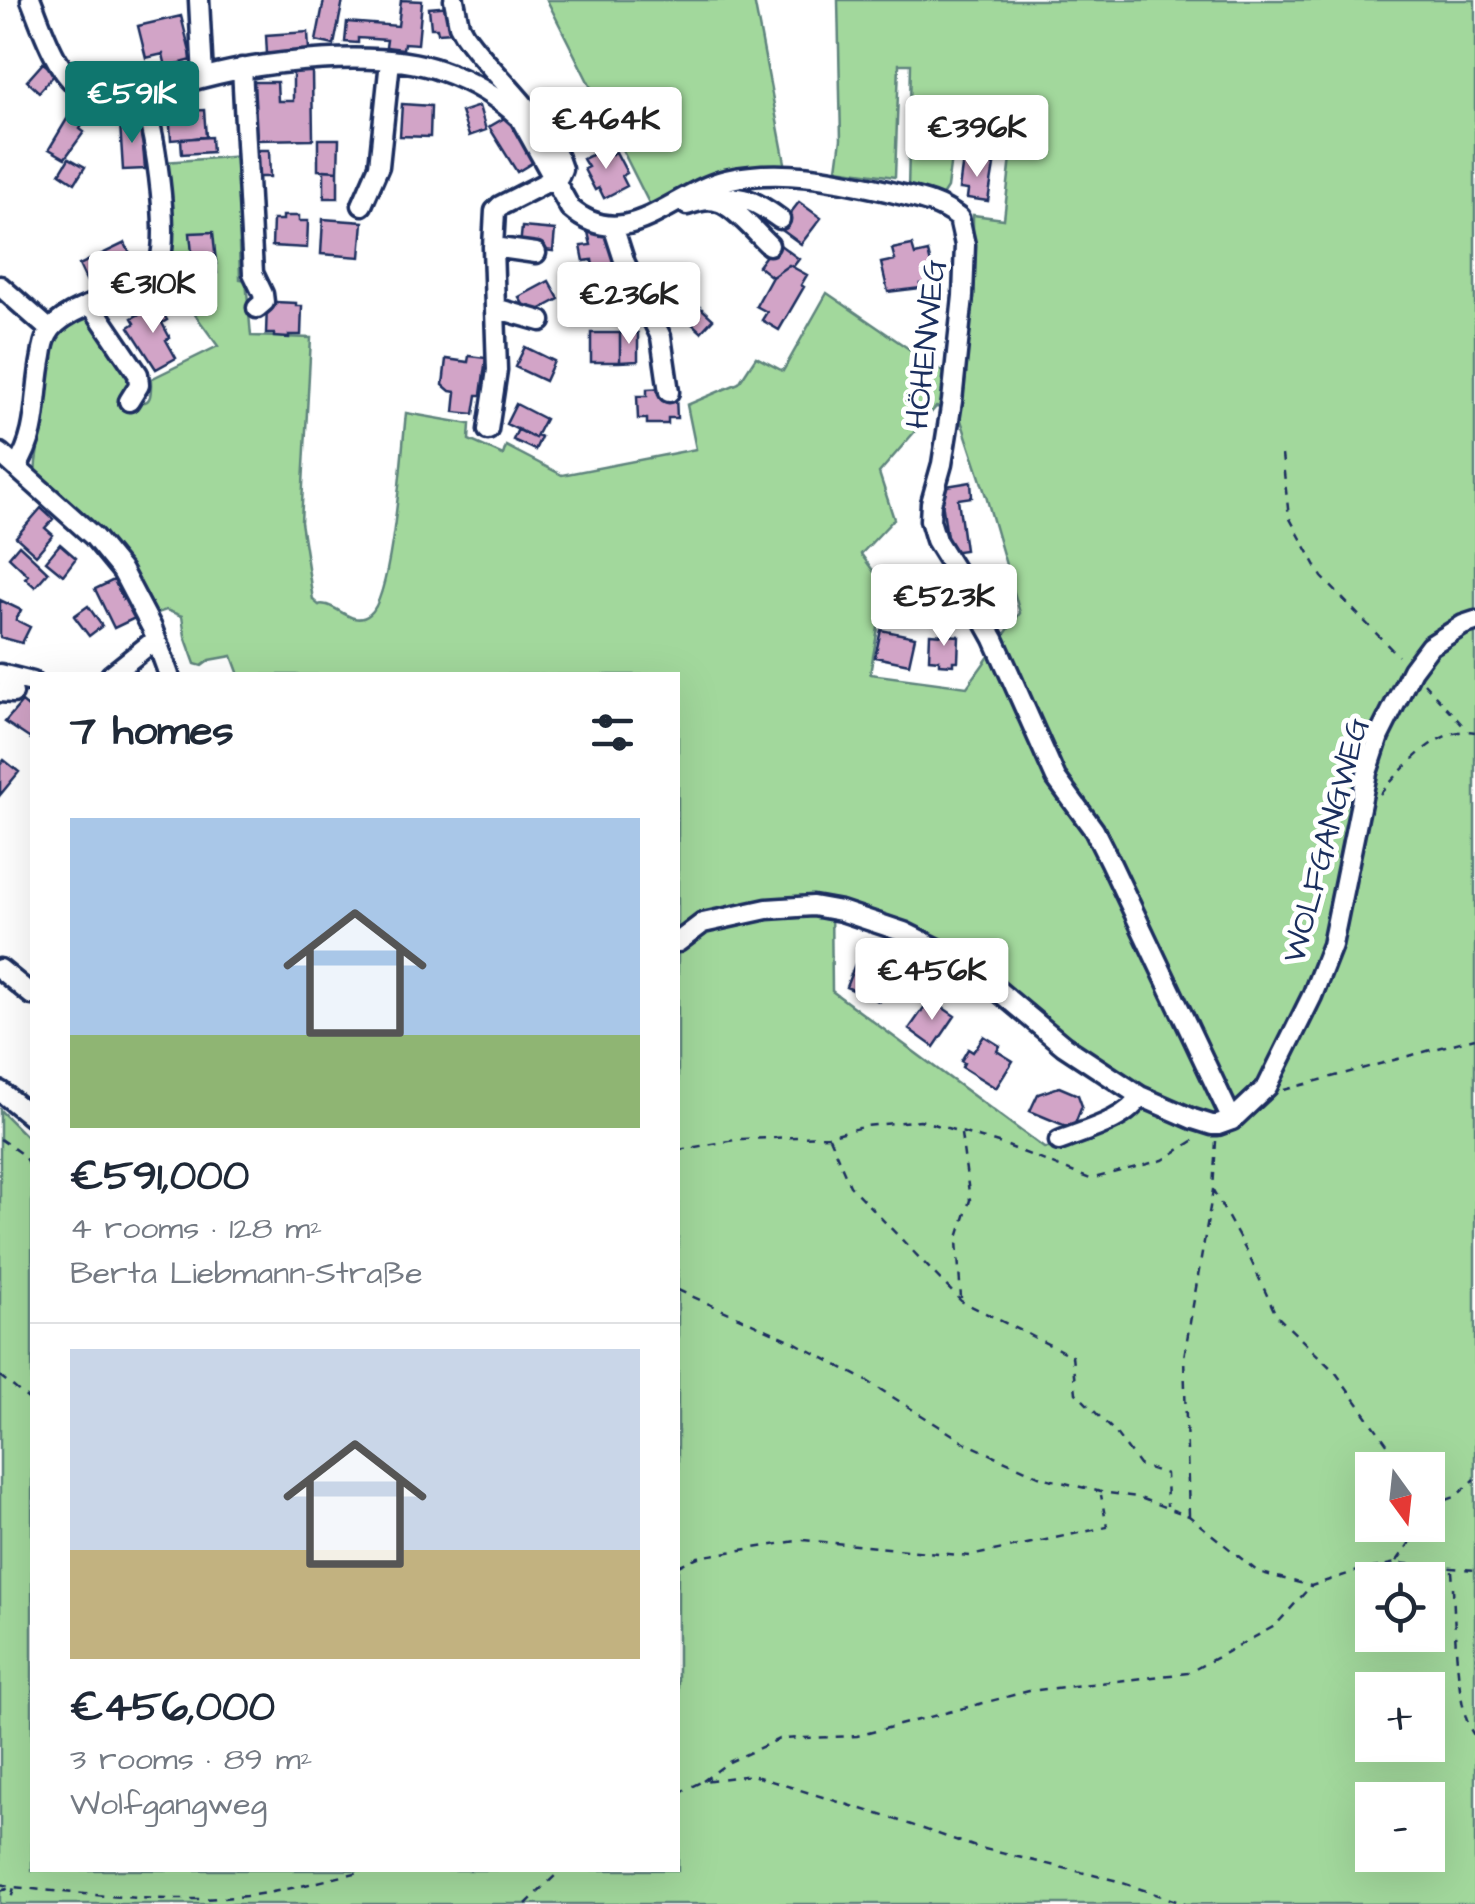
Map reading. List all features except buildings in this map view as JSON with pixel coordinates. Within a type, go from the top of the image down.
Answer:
[{"type":"street","points":[[199,0],[203,77]]},
{"type":"street","points":[[454,0],[464,34],[535,118],[562,170],[559,176],[495,211],[497,370],[488,430]]},
{"type":"street","points":[[32,1],[68,76],[82,90],[102,100],[242,68],[322,60],[390,60],[441,70],[478,86],[520,118],[570,208],[594,224],[614,226],[661,337],[669,392]]},
{"type":"street","points":[[362,205],[379,166],[390,60]]},
{"type":"street","points":[[242,68],[253,273],[264,302],[257,308]]},
{"type":"street","points":[[17,466],[28,450],[32,434],[37,377],[50,330],[72,313],[150,276],[161,259],[157,162],[141,94]]},
{"type":"street","name":"HÖHENWEG","points":[[614,226],[656,215],[711,184],[757,175],[834,179],[937,203],[959,218],[965,245],[963,296],[952,401],[942,464],[931,502],[930,520],[936,540],[994,640],[1056,778],[1094,830],[1232,1120]]},
{"type":"street","points":[[656,215],[732,196],[759,204],[780,219]]},
{"type":"street","points":[[706,200],[728,207],[769,245]]},
{"type":"street","points":[[494,247],[536,252]]},
{"type":"street","points":[[0,286],[50,330]]},
{"type":"street","points":[[92,306],[138,374],[140,385],[129,401]]},
{"type":"street","points":[[495,308],[541,321]]},
{"type":"street","points":[[0,454],[94,536],[110,556],[152,628],[168,672]]},
{"type":"street","name":"WOLFGANGWEG","points":[[1212,1124],[1232,1120],[1267,1088],[1312,996],[1332,945],[1378,736],[1412,670],[1430,646],[1475,621]]},
{"type":"street","points":[[115,672],[156,639]]},
{"type":"street","points":[[0,674],[30,682]]},
{"type":"street","points":[[680,941],[703,924],[768,908],[813,906],[904,932],[966,965],[1064,1046],[1140,1096],[1212,1124]]},
{"type":"street","points":[[0,968],[30,993]]},
{"type":"street","points":[[0,1091],[30,1115]]},
{"type":"street","points":[[1059,1141],[1126,1113],[1140,1096]]},
{"type":"path","points":[[1282,455],[1289,516],[1322,577],[1467,730]]},
{"type":"path","points":[[1358,823],[1372,802],[1432,742],[1467,730],[1475,732]]},
{"type":"path","points":[[1259,1097],[1475,1038]]},
{"type":"path","points":[[680,1150],[741,1139],[828,1136],[866,1126],[920,1120],[1005,1145],[1090,1180],[1163,1160],[1212,1124]]},
{"type":"path","points":[[1189,1516],[1184,1357],[1214,1190],[1217,1147],[1212,1124]]},
{"type":"path","points":[[961,1133],[970,1200],[957,1241],[962,1302]]},
{"type":"path","points":[[828,1136],[850,1186],[962,1302],[1072,1356],[1076,1393],[1139,1465],[1166,1474],[1167,1506]]},
{"type":"path","points":[[0,1139],[30,1166]]},
{"type":"path","points":[[1214,1190],[1276,1315],[1336,1374],[1393,1452]]},
{"type":"path","points":[[680,1291],[792,1341],[966,1443],[1041,1478],[1167,1506],[1189,1516],[1258,1572],[1311,1586]]},
{"type":"path","points":[[0,1376],[30,1400]]},
{"type":"path","points":[[1445,1500],[1455,1497],[1475,1479]]},
{"type":"path","points":[[680,1565],[698,1557],[803,1540],[970,1556],[1107,1527],[1101,1492]]},
{"type":"path","points":[[1445,1569],[1475,1570]]},
{"type":"path","points":[[1452,1570],[1457,1665],[1468,1728],[1475,1736]]},
{"type":"path","points":[[680,1792],[779,1739],[856,1736],[1029,1691],[1188,1672],[1275,1626],[1311,1586],[1355,1572]]},
{"type":"path","points":[[703,1781],[752,1776],[976,1847],[1114,1880],[1185,1904]]},
{"type":"path","points":[[0,1884],[120,1898],[204,1898],[250,1896],[359,1872]]},
{"type":"path","points":[[526,1904],[558,1872]]},
{"type":"path","points":[[0,1891],[14,1888]]},
{"type":"path","points":[[10,1904],[14,1888]]},
{"type":"green space","points":[[547,0],[754,0],[786,168],[730,171],[708,177],[651,207]]},
{"type":"green space","points":[[838,0],[1475,0],[1475,1904],[0,1904],[0,1110],[30,1140],[30,1872],[680,1872],[680,672],[238,672],[232,656],[210,660],[202,666],[195,664],[182,616],[166,610],[146,617],[122,571],[35,476],[57,338],[69,325],[88,315],[130,377],[137,401],[142,402],[150,396],[151,379],[218,346],[164,272],[165,162],[241,156],[244,243],[239,244],[240,279],[246,280],[251,336],[311,338],[301,522],[313,600],[359,619],[370,614],[378,602],[385,580],[406,413],[470,424],[469,440],[503,455],[506,446],[562,475],[696,449],[687,405],[739,383],[756,357],[783,371],[827,293],[959,383],[973,252],[973,215],[1004,219],[1012,149],[953,142],[947,188],[940,199],[908,191],[911,64],[899,64],[895,177],[837,169],[841,139]],"holes":[[[936,407],[958,411],[1020,613],[967,687],[870,674],[885,587],[861,554],[894,519],[879,473]],[[831,904],[934,941],[1132,1085],[1149,1107],[1069,1148],[1044,1148],[832,991]]]}]
